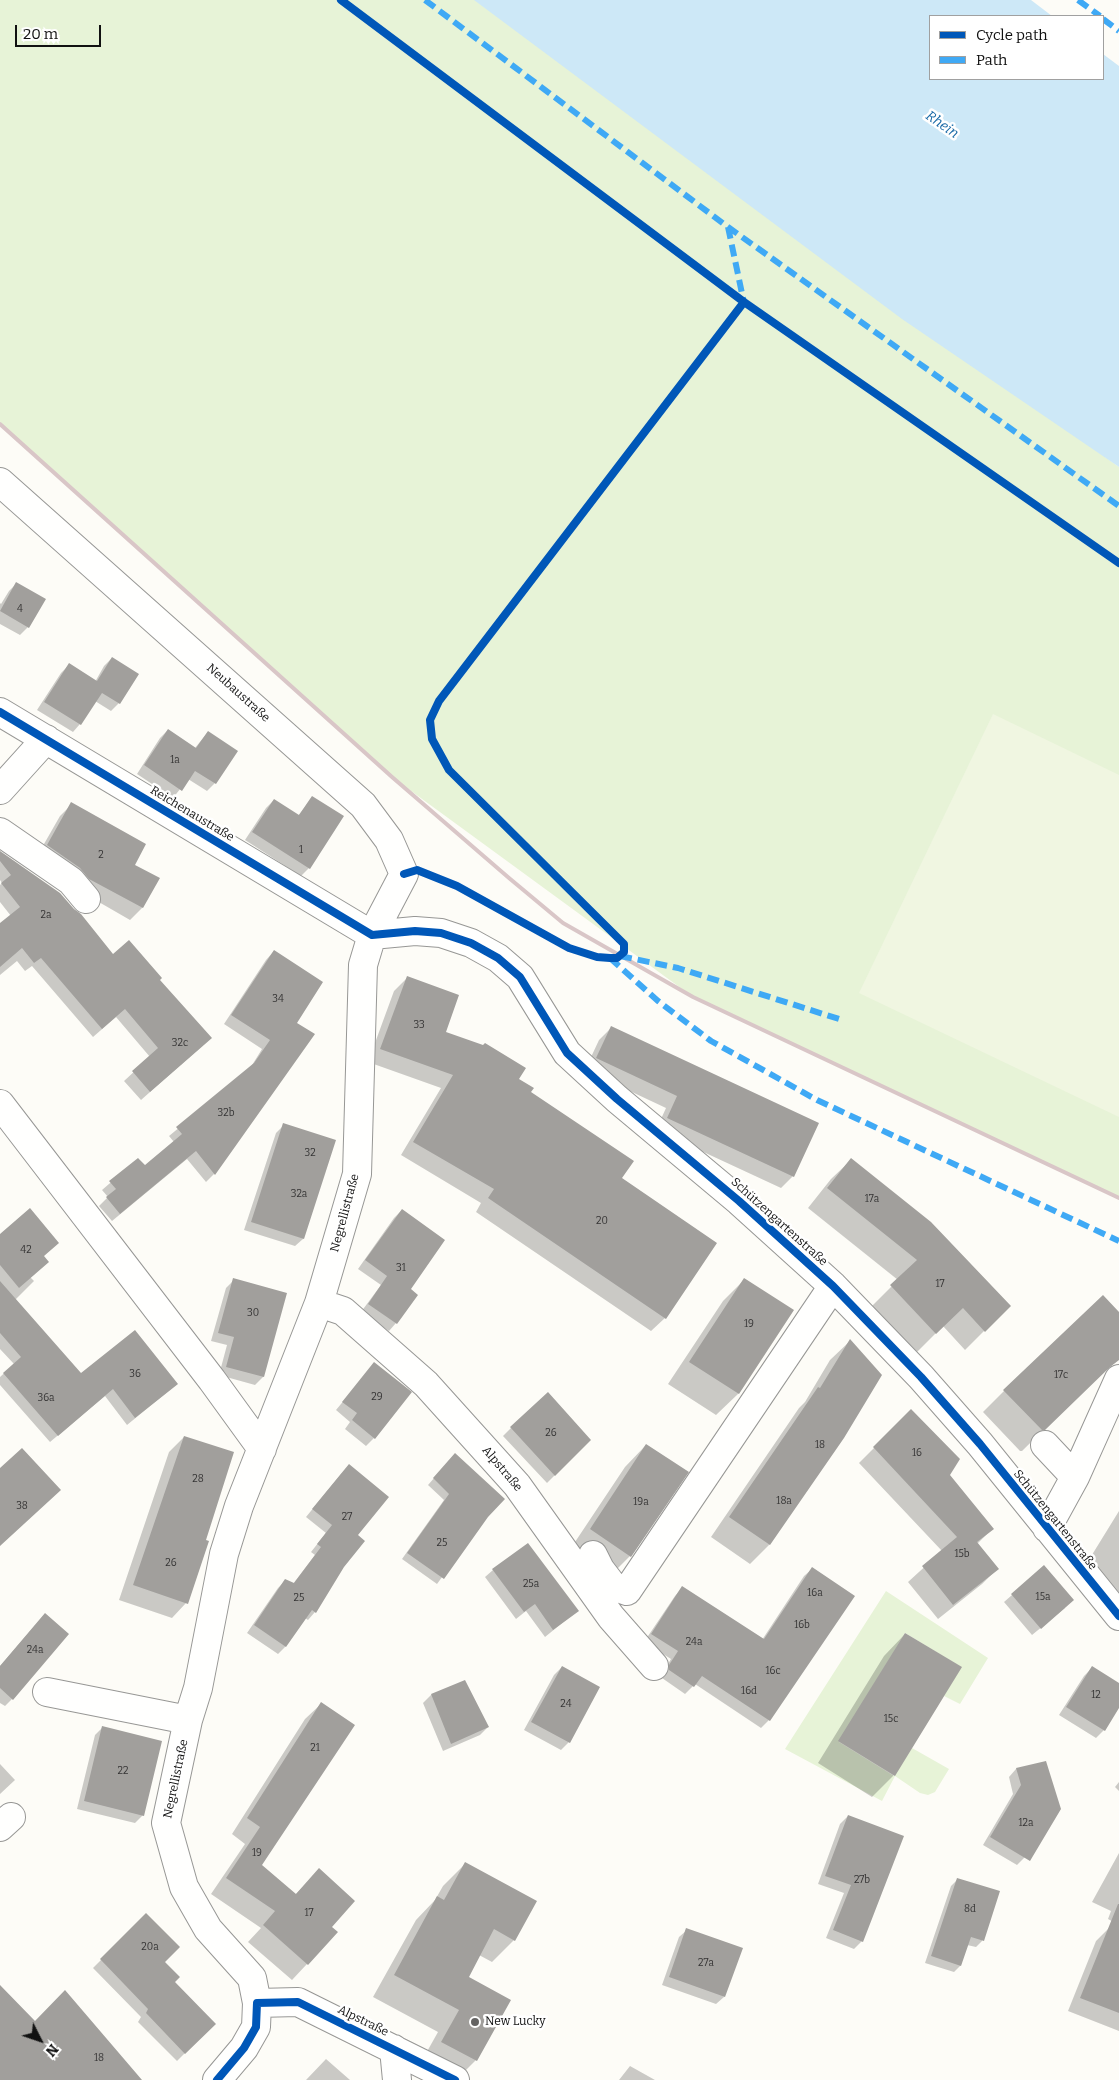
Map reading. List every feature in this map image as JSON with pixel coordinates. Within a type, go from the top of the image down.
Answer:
[{"type":"street","name":"Neubaustraße","points":[[0,482],[363,806],[390,840],[404,874],[372,935]]},
{"type":"street","name":"Reichenaustraße","points":[[0,712],[372,935]]},
{"type":"street","points":[[0,790],[46,739]]},
{"type":"street","points":[[0,832],[71,881],[86,899]]},
{"type":"street","name":"Schützengartenstraße","points":[[372,935],[415,931],[441,933],[471,943],[498,958],[520,977],[567,1053],[617,1099],[739,1201],[833,1286],[922,1376],[980,1444],[1119,1616]]},
{"type":"street","name":"Negrellistraße","points":[[217,2080],[244,2048],[256,2027],[258,2003],[252,1978],[208,1929],[184,1887],[166,1823],[188,1720],[198,1688],[224,1554],[238,1506],[319,1303],[357,1174],[363,965],[372,935]]},
{"type":"street","points":[[0,1104],[212,1380],[262,1449]]},
{"type":"street","points":[[593,1555],[600,1569],[613,1586],[627,1591],[833,1286]]},
{"type":"street","name":"Alpstraße","points":[[319,1303],[343,1311],[426,1384],[517,1485],[611,1617],[654,1666]]},
{"type":"street","points":[[1047,1528],[1075,1477],[1119,1379]]},
{"type":"street","points":[[1045,1445],[1075,1477]]},
{"type":"street","points":[[47,1692],[188,1720]]},
{"type":"street","name":"Alpstraße","points":[[258,2003],[298,2002],[455,2080]]},
{"type":"street","name":"Alpstraße","points":[[394,2049],[396,2080]]},
{"type":"green space","points":[[0,0],[475,0],[1119,467],[1119,1198],[693,997],[392,777],[0,423]]},
{"type":"green space","points":[[993,714],[1119,775],[1119,1117],[859,993]]},
{"type":"green space","points":[[886,1591],[988,1658],[960,1704],[944,1696],[961,1667],[905,1633],[839,1742],[894,1776],[912,1748],[949,1769],[935,1792],[928,1795],[920,1793],[895,1776],[882,1801],[785,1749]]},
{"type":"water","name":"Rhein","points":[[474,0],[1031,0],[1051,15],[929,15],[929,80],[1104,80],[1104,55],[1119,66],[1119,467],[902,319]]},
{"type":"building","points":[[16,582],[46,599],[29,628],[0,611]]},
{"type":"building","points":[[112,657],[139,674],[120,704],[102,693],[81,725],[44,702],[69,663],[97,681]]},
{"type":"building","points":[[168,729],[196,748],[208,731],[238,751],[216,784],[195,771],[182,791],[144,765]]},
{"type":"building","points":[[312,796],[344,816],[310,869],[252,832],[274,799],[299,815]]},
{"type":"building","points":[[71,802],[146,844],[135,865],[160,878],[143,908],[89,879],[80,868],[47,845]]},
{"type":"building","points":[[0,851],[60,893],[81,914],[113,954],[129,940],[162,978],[160,980],[212,1038],[150,1092],[132,1071],[158,1048],[125,1009],[102,1029],[41,958],[34,963],[22,948],[0,967],[0,923],[20,907],[1,883],[11,875],[0,861]]},
{"type":"building","points":[[274,950],[323,982],[297,1023],[315,1034],[215,1175],[196,1151],[120,1214],[106,1197],[116,1189],[109,1181],[138,1158],[145,1165],[182,1134],[176,1127],[254,1063],[270,1040],[231,1015]]},
{"type":"building","points":[[407,976],[459,995],[446,1032],[483,1045],[485,1043],[526,1068],[519,1079],[534,1088],[531,1092],[634,1161],[622,1178],[717,1243],[666,1319],[488,1198],[494,1189],[413,1142],[453,1075],[380,1049]]},
{"type":"building","points":[[611,1026],[819,1123],[794,1177],[667,1118],[677,1096],[596,1058]]},
{"type":"building","points":[[283,1123],[336,1140],[304,1239],[251,1222]]},
{"type":"building","points":[[851,1158],[931,1222],[1011,1306],[985,1332],[963,1308],[936,1334],[890,1285],[917,1260],[827,1188]]},
{"type":"building","points":[[30,1208],[59,1243],[44,1256],[49,1262],[19,1288],[0,1265],[0,1234]]},
{"type":"building","points":[[402,1209],[445,1240],[411,1289],[418,1295],[397,1324],[368,1304],[387,1276],[365,1260]]},
{"type":"building","points":[[233,1278],[287,1293],[264,1377],[226,1367],[234,1337],[218,1333]]},
{"type":"building","points":[[744,1278],[794,1310],[739,1394],[689,1362]]},
{"type":"building","points":[[0,1281],[81,1373],[135,1330],[178,1384],[135,1418],[113,1389],[58,1436],[3,1373],[21,1357],[0,1333]]},
{"type":"building","points":[[1103,1295],[1119,1312],[1119,1360],[1045,1430],[1042,1430],[1003,1390]]},
{"type":"building","points":[[850,1339],[882,1375],[844,1438],[770,1545],[729,1517],[818,1387],[820,1388]]},
{"type":"building","points":[[374,1362],[412,1392],[375,1439],[352,1420],[357,1413],[342,1402]]},
{"type":"building","points":[[548,1392],[591,1440],[555,1476],[510,1427]]},
{"type":"building","points":[[911,1409],[960,1459],[950,1475],[994,1529],[977,1542],[999,1569],[953,1605],[922,1566],[957,1537],[873,1447]]},
{"type":"building","points":[[184,1436],[234,1452],[206,1540],[209,1541],[188,1604],[133,1585]]},
{"type":"building","points":[[646,1444],[689,1472],[631,1557],[590,1529]]},
{"type":"building","points":[[22,1448],[61,1490],[0,1546],[0,1468]]},
{"type":"building","points":[[455,1453],[505,1499],[488,1517],[444,1579],[407,1553],[449,1494],[433,1478]]},
{"type":"building","points":[[349,1464],[389,1497],[358,1535],[365,1541],[344,1567],[316,1613],[312,1610],[286,1647],[254,1625],[285,1579],[294,1583],[321,1547],[317,1544],[332,1525],[312,1509]]},
{"type":"building","points":[[528,1543],[579,1611],[553,1630],[535,1604],[524,1612],[492,1569]]},
{"type":"building","points":[[1044,1565],[1074,1600],[1041,1629],[1011,1594]]},
{"type":"building","points":[[812,1567],[855,1596],[770,1721],[702,1676],[694,1687],[669,1670],[669,1665],[678,1651],[651,1634],[682,1586],[764,1639]]},
{"type":"building","points":[[45,1613],[69,1634],[13,1700],[0,1688],[0,1666]]},
{"type":"building","points":[[905,1633],[962,1667],[895,1776],[838,1741]]},
{"type":"building","points":[[562,1666],[600,1687],[570,1743],[531,1722]]},
{"type":"building","points":[[1092,1666],[1119,1683],[1119,1708],[1105,1731],[1066,1707]]},
{"type":"building","points":[[465,1680],[489,1727],[451,1744],[431,1694]]},
{"type":"building","points":[[321,1702],[355,1725],[262,1865],[296,1894],[319,1868],[355,1901],[332,1927],[338,1932],[308,1965],[263,1925],[275,1911],[226,1878],[260,1827],[247,1818]]},
{"type":"building","points":[[102,1726],[162,1741],[144,1816],[84,1801]]},
{"type":"building","points":[[1046,1761],[1061,1809],[1030,1861],[990,1837],[1021,1785],[1016,1768]]},
{"type":"building","points":[[848,1815],[904,1836],[863,1942],[833,1930],[851,1885],[825,1876]]},
{"type":"building","points":[[465,1862],[537,1901],[515,1941],[494,1929],[469,1977],[511,2000],[477,2061],[441,2042],[459,2010],[394,1975],[437,1896],[444,1900]]},
{"type":"building","points":[[957,1878],[1000,1891],[984,1941],[971,1937],[961,1966],[931,1956]]},
{"type":"building","points":[[1119,1904],[1119,2013],[1080,1998]]},
{"type":"building","points":[[146,1913],[180,1947],[165,1962],[180,1977],[175,1982],[216,2024],[185,2054],[146,2013],[148,2009],[100,1959]]},
{"type":"building","points":[[686,1928],[743,1948],[725,1997],[669,1977]]},
{"type":"building","points":[[0,1985],[35,2021],[65,1990],[142,2080],[0,2080]]},
{"type":"railway","points":[[0,424],[392,777],[563,923],[693,997],[1119,1198]]},
{"type":"marked path","points":[[425,0],[728,227],[1119,506]]},
{"type":"marked path","points":[[1078,0],[1099,15]]},
{"type":"marked path","points":[[1104,20],[1119,31]]},
{"type":"marked path","points":[[728,227],[744,303]]},
{"type":"marked path","points":[[620,956],[678,968],[839,1019]]},
{"type":"marked path","points":[[610,958],[658,1001],[711,1041],[817,1100],[1119,1241]]},
{"type":"cycle path","points":[[341,0],[744,302],[1119,563]]},
{"type":"cycle path","points":[[404,874],[417,870],[457,886],[569,948],[597,957],[610,958],[617,958],[624,952],[624,944],[449,770],[432,739],[430,720],[439,701],[744,302]]},
{"type":"cycle path","points":[[0,712],[372,935],[415,931],[441,933],[471,943],[498,958],[520,977],[567,1053],[617,1099],[739,1201],[833,1286],[921,1377],[980,1444],[1119,1616]]},
{"type":"cycle path","points":[[217,2080],[244,2048],[256,2027],[257,2003],[298,2002],[455,2080]]},
{"type":"place","name":"New Lucky","points":[[475,2022]]}]
